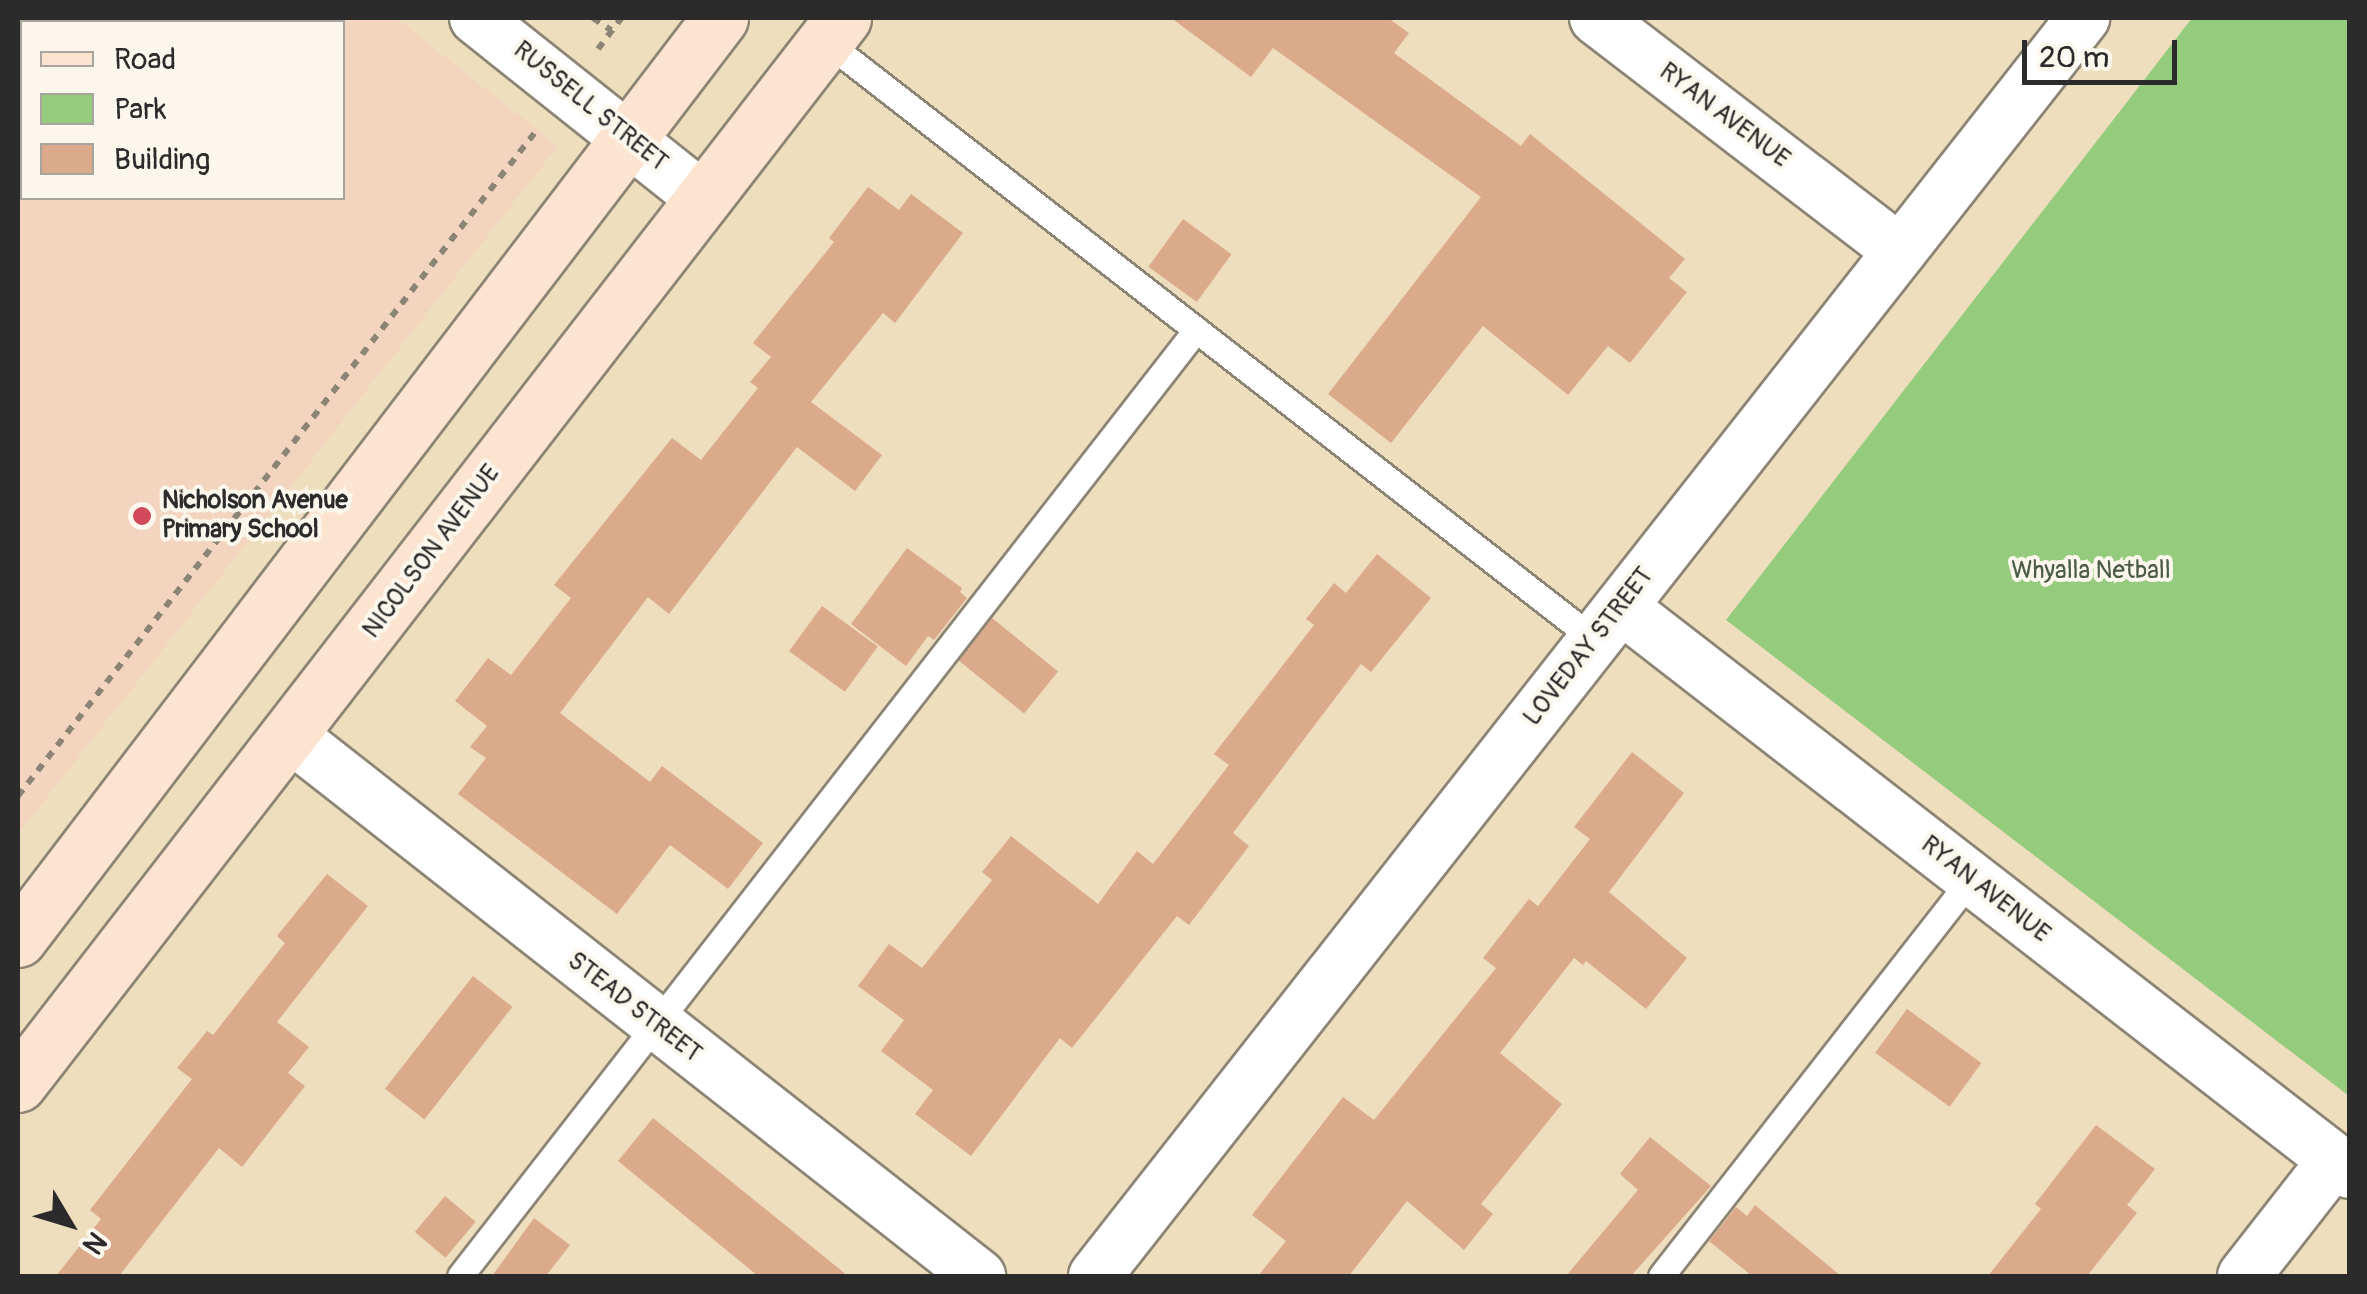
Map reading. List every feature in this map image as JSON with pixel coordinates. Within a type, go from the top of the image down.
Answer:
[{"type":"main road","points":[[18,939],[720,18]]},
{"type":"main road","name":"NICOLSON AVENUE","points":[[18,1084],[291,736],[834,29]]},
{"type":"street","name":"RUSSELL STREET","points":[[476,18],[702,198]]},
{"type":"street","name":"RYAN AVENUE","points":[[1596,18],[1900,251]]},
{"type":"street","name":"LOVEDAY STREET","points":[[1095,1276],[2084,18]]},
{"type":"street","name":"RYAN AVENUE","points":[[1608,624],[1971,879],[2342,1166]]},
{"type":"street","name":"STEAD STREET","points":[[291,736],[979,1276]]},
{"type":"street","points":[[2244,1276],[2342,1166]]},
{"type":"lane","points":[[834,29],[1196,330],[1608,624]]},
{"type":"lane","points":[[460,1276],[1196,330]]},
{"type":"lane","points":[[1661,1276],[1971,879]]},
{"type":"path","points":[[593,18],[612,30]]},
{"type":"path","points":[[18,796],[568,90]]},
{"type":"shaded area","name":"Nicholson Avenue Primary School","points":[[18,18],[396,18],[558,146],[18,834]]},
{"type":"green space","name":"Whyalla Netball","points":[[2192,18],[2349,18],[2349,1096],[1726,620]]},
{"type":"building","points":[[1171,18],[1388,18],[1409,33],[1394,53],[1521,146],[1530,134],[1685,259],[1669,278],[1687,292],[1630,363],[1608,346],[1568,395],[1483,326],[1391,443],[1328,394],[1481,197],[1273,48],[1251,77]]},
{"type":"building","points":[[868,187],[899,210],[911,194],[963,233],[895,323],[883,313],[811,402],[882,455],[855,491],[797,447],[669,614],[648,597],[560,713],[650,782],[662,766],[763,843],[728,889],[670,845],[617,914],[458,794],[486,758],[470,747],[487,726],[455,701],[488,658],[511,675],[571,598],[554,585],[672,438],[701,460],[758,388],[750,382],[771,357],[753,343],[834,242],[829,238]]},
{"type":"building","points":[[1183,219],[1232,254],[1197,302],[1148,267]]},
{"type":"building","points":[[907,548],[962,588],[960,592],[967,598],[934,640],[928,636],[906,666],[851,624]]},
{"type":"building","points":[[1377,554],[1431,598],[1371,672],[1361,664],[1233,833],[1249,846],[1189,925],[1177,916],[1072,1048],[1060,1038],[971,1156],[915,1114],[933,1090],[881,1051],[904,1020],[858,986],[889,944],[922,968],[992,880],[982,872],[1011,836],[1098,904],[1137,851],[1153,864],[1229,765],[1214,754],[1314,625],[1306,619],[1334,583],[1346,593]]},
{"type":"building","points":[[822,606],[878,647],[845,692],[789,651]]},
{"type":"building","points":[[992,618],[1058,671],[1024,713],[958,660]]},
{"type":"building","points":[[1632,752],[1684,793],[1609,892],[1687,958],[1646,1009],[1586,961],[1583,965],[1574,958],[1500,1053],[1562,1104],[1481,1204],[1493,1214],[1464,1250],[1407,1201],[1349,1276],[1258,1276],[1286,1241],[1252,1215],[1343,1097],[1374,1120],[1496,968],[1483,958],[1529,899],[1538,906],[1590,839],[1574,827]]},
{"type":"building","points":[[327,874],[368,906],[277,1022],[309,1047],[288,1073],[305,1086],[242,1167],[219,1148],[119,1276],[56,1276],[101,1219],[90,1210],[192,1079],[177,1068],[207,1031],[213,1035],[285,943],[277,936]]},
{"type":"building","points":[[473,976],[512,1007],[424,1119],[385,1089]]},
{"type":"building","points":[[1907,1009],[1981,1063],[1950,1107],[1875,1053]]},
{"type":"building","points":[[653,1118],[848,1276],[758,1276],[618,1161]]},
{"type":"building","points":[[2096,1125],[2155,1169],[2127,1205],[2137,1213],[2087,1276],[1988,1276],[2041,1209],[2035,1204]]},
{"type":"building","points":[[1650,1137],[1711,1186],[1631,1276],[1566,1276],[1638,1190],[1620,1174]]},
{"type":"building","points":[[445,1196],[476,1222],[445,1258],[415,1232]]},
{"type":"building","points":[[1755,1205],[1841,1276],[1752,1276],[1709,1241],[1736,1207],[1747,1216]]},
{"type":"building","points":[[534,1218],[570,1245],[546,1276],[492,1276]]},
{"type":"place","name":"Nicholson Avenue Primary School","points":[[142,516]]}]
